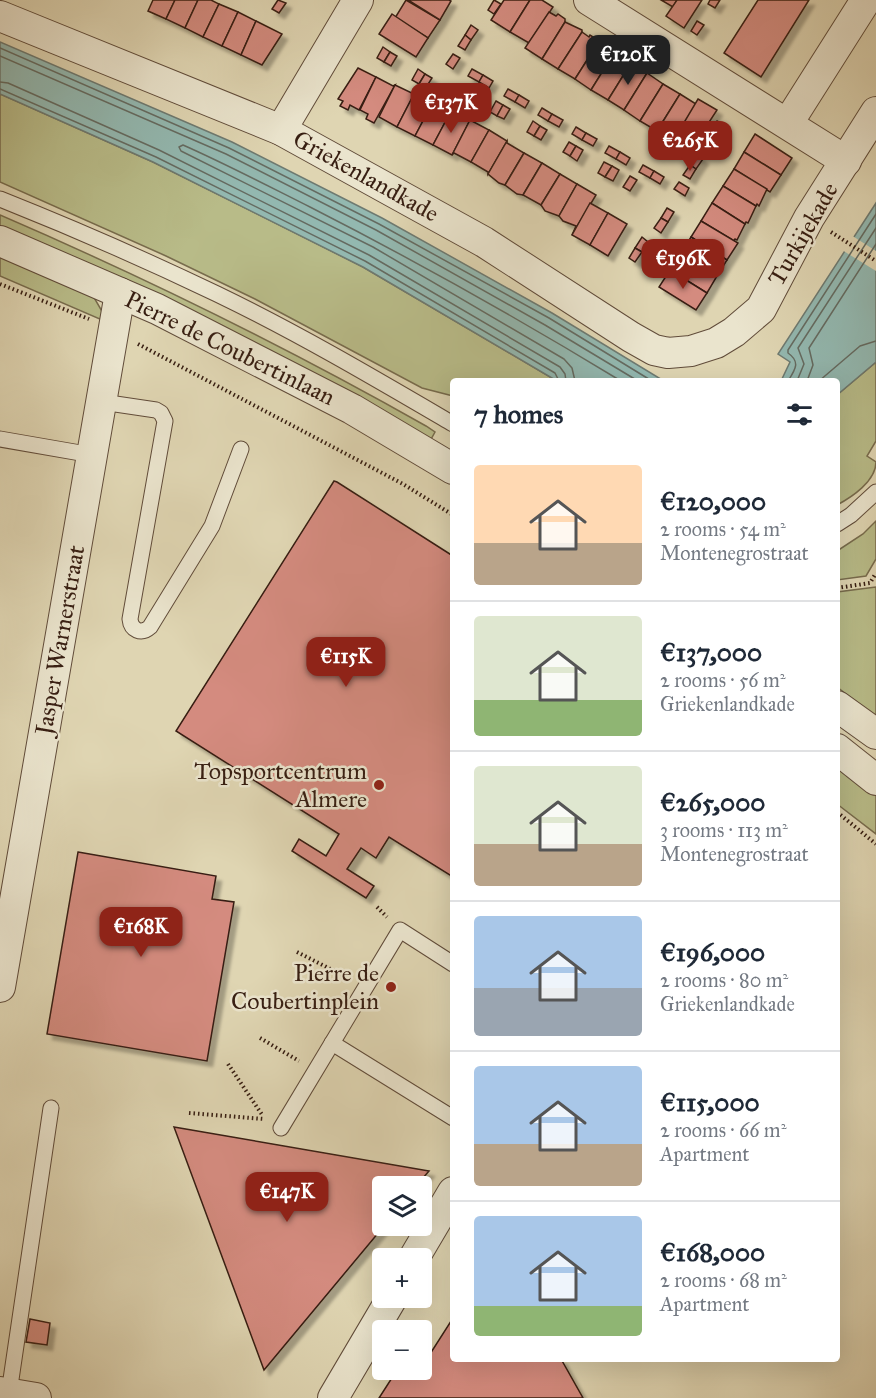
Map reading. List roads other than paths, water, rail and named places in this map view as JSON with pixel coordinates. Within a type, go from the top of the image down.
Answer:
[{"type":"street","points":[[281,130],[358,0]]},
{"type":"street","points":[[589,0],[846,160]]},
{"type":"street","points":[[788,123],[866,0]]},
{"type":"street","name":"Griekenlandkade","points":[[0,16],[281,130],[484,242],[654,350],[691,351],[716,343]]},
{"type":"street","name":"Turkijekade","points":[[716,343],[734,332],[761,309],[809,218],[876,112]]},
{"type":"street","name":"Pierre de Coubertinlaan","points":[[0,241],[157,309],[352,409],[450,467]]},
{"type":"street","name":"Jasper Warnerstraat","points":[[0,987],[120,293]]},
{"type":"street","points":[[840,708],[876,734]]},
{"type":"street","points":[[840,752],[876,780]]},
{"type":"street","points":[[420,1248],[450,1197]]},
{"type":"street","points":[[333,1398],[386,1308]]},
{"type":"lane","points":[[0,199],[76,230],[218,295],[314,345],[450,422]]},
{"type":"lane","points":[[102,402],[156,410],[161,413],[165,421],[130,620],[137,631],[144,631],[150,627],[212,526],[241,449]]},
{"type":"lane","points":[[0,439],[92,455]]},
{"type":"lane","points":[[840,522],[876,492]]},
{"type":"lane","points":[[281,1128],[400,930],[450,962]]},
{"type":"lane","points":[[332,1043],[450,1116]]},
{"type":"lane","points":[[15,1394],[51,1108]]},
{"type":"water","points":[[0,42],[232,142],[382,218],[552,313],[659,378],[552,378],[363,267],[153,162],[0,94]]},
{"type":"water","points":[[876,203],[876,362],[840,392],[840,378],[782,378],[790,362],[778,354]]},
{"type":"place","name":"Topsportcentrum Almere","points":[[379,785]]},
{"type":"place","name":"Pierre de Coubertinplein","points":[[391,987]]}]
